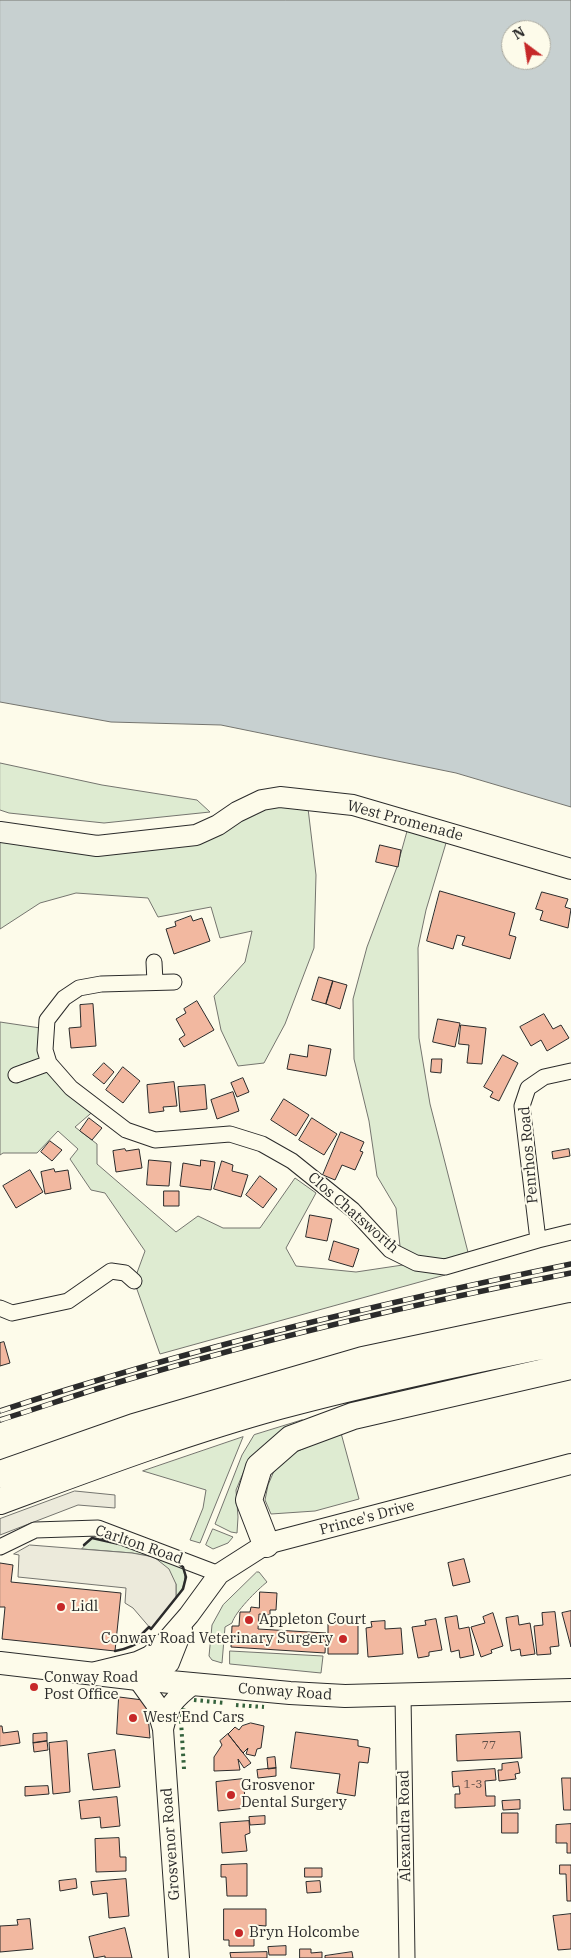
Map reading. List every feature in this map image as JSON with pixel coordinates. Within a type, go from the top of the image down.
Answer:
[{"type":"highway","points":[[0,1457],[126,1418],[363,1360],[571,1316]]},
{"type":"highway","points":[[0,1501],[139,1450],[279,1407],[445,1366],[571,1340]]},
{"type":"highway","points":[[0,1474],[134,1427],[363,1360]]},
{"type":"highway","points":[[266,1544],[248,1500],[258,1467],[291,1439],[354,1416],[571,1366]]},
{"type":"main road","name":"West Promenade","points":[[0,832],[97,846],[196,835],[262,800],[280,797],[353,805],[571,869]]},
{"type":"main road","name":"Prince's Drive","points":[[89,1674],[137,1662],[150,1656],[162,1646],[189,1615],[219,1574],[266,1544],[571,1464]]},
{"type":"main road","name":"Prince's Drive","points":[[138,1680],[157,1674],[169,1663],[189,1615]]},
{"type":"main road","name":"Conway Road","points":[[0,1663],[138,1680],[299,1694],[345,1696],[571,1690]]},
{"type":"main road","name":"Grosvenor Road","points":[[138,1680],[156,1704],[163,1729],[179,1958]]},
{"type":"main road","name":"Grosvenor Road","points":[[163,1729],[168,1710],[176,1698],[193,1684]]},
{"type":"street","points":[[154,962],[155,982]]},
{"type":"street","points":[[16,1075],[49,1063],[45,1050],[47,1020],[64,998],[79,988],[101,984],[174,982]]},
{"type":"street","name":"Clos Chatsworth","points":[[49,1063],[71,1088],[126,1130],[155,1140],[230,1134],[262,1144],[292,1161],[352,1210],[390,1250],[416,1263],[445,1267],[571,1232]]},
{"type":"street","name":"Penrhos Road","points":[[538,1240],[522,1106],[528,1088],[544,1077],[571,1071]]},
{"type":"street","points":[[0,1308],[12,1313],[68,1301],[111,1271],[125,1273],[134,1281]]},
{"type":"street","name":"Carlton Road","points":[[0,1547],[35,1530],[98,1528],[219,1574]]},
{"type":"street","name":"Alexandra Road","points":[[404,1695],[407,1958]]},
{"type":"green space","points":[[0,763],[102,785],[197,800],[210,812],[104,823],[9,813],[0,810]]},
{"type":"green space","points":[[307,800],[316,875],[314,948],[285,1024],[264,1063],[238,1066],[221,1030],[214,996],[245,962],[252,931],[220,938],[211,907],[158,917],[148,898],[76,893],[40,903],[0,929],[0,832],[97,846],[196,835],[237,812]]},
{"type":"green space","points":[[410,822],[449,833],[426,910],[418,948],[419,1038],[430,1104],[470,1260],[419,1264],[445,1275],[160,1354],[134,1281],[145,1251],[105,1193],[91,1190],[70,1159],[78,1149],[58,1131],[37,1153],[3,1153],[0,1155],[0,1022],[47,1029],[49,1063],[97,1108],[75,1127],[97,1144],[97,1164],[176,1232],[198,1216],[223,1228],[260,1228],[295,1178],[316,1193],[286,1248],[296,1266],[356,1272],[416,1263],[400,1246],[396,1208],[377,1176],[369,1121],[354,1059],[353,999],[367,947],[397,867]]},
{"type":"green space","points":[[302,1420],[263,1448],[244,1471],[236,1490],[237,1533],[215,1524],[242,1455],[254,1435]]},
{"type":"green space","points":[[341,1433],[359,1499],[315,1511],[271,1514],[265,1500],[268,1485],[274,1471],[289,1455]]},
{"type":"green space","points":[[243,1437],[200,1543],[190,1540],[203,1508],[206,1490],[143,1471]]},
{"type":"green space","points":[[213,1529],[233,1537],[228,1543],[213,1549],[206,1545]]},
{"type":"green space","points":[[92,1538],[104,1539],[176,1562],[183,1567],[184,1572],[185,1580],[181,1591],[176,1598],[176,1584],[154,1557],[132,1553],[82,1549]]},
{"type":"green space","points":[[257,1572],[267,1582],[242,1607],[232,1623],[225,1627],[222,1663],[212,1660],[209,1656],[212,1625],[223,1605]]},
{"type":"green space","points":[[230,1651],[323,1656],[321,1673],[230,1664]]},
{"type":"shaded area","points":[[0,0],[571,0],[571,807],[456,773],[221,725],[111,722],[0,702]]},
{"type":"shaded area","points":[[75,1491],[115,1495],[115,1508],[78,1505],[0,1535],[0,1519]]},
{"type":"shaded area","points":[[30,1545],[132,1553],[154,1557],[169,1569],[176,1584],[176,1598],[151,1629],[133,1608],[125,1603],[126,1588],[18,1577],[19,1555],[14,1554]]},
{"type":"building","points":[[380,845],[401,850],[398,867],[376,862]]},
{"type":"building","points":[[440,891],[515,913],[509,935],[516,937],[510,959],[462,945],[465,937],[457,935],[453,949],[427,941]]},
{"type":"building","points":[[542,892],[568,899],[565,907],[571,909],[568,928],[540,920],[543,911],[536,909]]},
{"type":"building","points":[[191,916],[193,921],[202,918],[210,941],[174,954],[166,929],[176,926],[175,922]]},
{"type":"building","points":[[319,977],[333,981],[326,1004],[312,1000]]},
{"type":"building","points":[[333,981],[347,985],[340,1009],[326,1004]]},
{"type":"building","points":[[197,1001],[214,1030],[184,1047],[179,1039],[185,1035],[176,1019],[186,1013],[184,1009]]},
{"type":"building","points":[[93,1004],[96,1046],[71,1048],[69,1028],[81,1027],[80,1005]]},
{"type":"building","points":[[544,1014],[553,1029],[561,1025],[569,1038],[547,1051],[541,1040],[531,1046],[520,1027]]},
{"type":"building","points":[[438,1019],[460,1023],[455,1047],[433,1042]]},
{"type":"building","points":[[461,1025],[486,1028],[482,1064],[467,1063],[469,1045],[459,1044]]},
{"type":"building","points":[[309,1045],[331,1049],[326,1076],[287,1069],[290,1054],[307,1057]]},
{"type":"building","points":[[503,1055],[518,1063],[499,1101],[490,1097],[493,1092],[484,1087]]},
{"type":"building","points":[[432,1059],[442,1059],[441,1073],[431,1072]]},
{"type":"building","points":[[104,1063],[114,1072],[104,1084],[93,1075]]},
{"type":"building","points":[[123,1067],[140,1081],[123,1103],[106,1090]]},
{"type":"building","points":[[243,1078],[249,1092],[237,1097],[231,1083]]},
{"type":"building","points":[[174,1082],[177,1106],[163,1107],[164,1111],[149,1113],[147,1085]]},
{"type":"building","points":[[205,1085],[207,1109],[180,1112],[178,1087]]},
{"type":"building","points":[[233,1092],[239,1111],[217,1119],[211,1100]]},
{"type":"building","points":[[284,1099],[309,1115],[296,1136],[271,1120]]},
{"type":"building","points":[[89,1118],[102,1128],[92,1140],[80,1131]]},
{"type":"building","points":[[312,1118],[337,1134],[324,1155],[299,1140]]},
{"type":"building","points":[[341,1132],[364,1142],[360,1151],[363,1152],[355,1170],[342,1165],[335,1180],[323,1175]]},
{"type":"building","points":[[50,1141],[62,1150],[52,1161],[41,1152]]},
{"type":"building","points":[[125,1149],[126,1151],[139,1149],[142,1168],[116,1172],[113,1151]]},
{"type":"building","points":[[569,1149],[570,1156],[553,1159],[552,1152]]},
{"type":"building","points":[[149,1160],[171,1162],[169,1186],[147,1185]]},
{"type":"building","points":[[201,1160],[215,1162],[211,1190],[180,1186],[183,1163],[200,1166]]},
{"type":"building","points":[[222,1161],[233,1165],[232,1171],[248,1175],[241,1197],[214,1189]]},
{"type":"building","points":[[54,1169],[55,1172],[68,1170],[71,1189],[45,1194],[41,1172]]},
{"type":"building","points":[[30,1170],[43,1192],[16,1208],[3,1186]]},
{"type":"building","points":[[260,1176],[277,1189],[263,1208],[246,1195]]},
{"type":"building","points":[[164,1191],[179,1191],[179,1206],[164,1206]]},
{"type":"building","points":[[310,1215],[332,1219],[327,1241],[306,1237]]},
{"type":"building","points":[[334,1241],[359,1249],[353,1267],[329,1260]]},
{"type":"building","points":[[4,1342],[10,1363],[0,1366],[0,1343]]},
{"type":"building","points":[[464,1559],[470,1582],[453,1586],[448,1563]]},
{"type":"building","name":"Lidl","points":[[0,1563],[13,1565],[11,1582],[121,1593],[115,1651],[2,1639],[5,1607],[0,1607]]},
{"type":"building","name":"Appleton Court","points":[[260,1592],[277,1593],[276,1610],[270,1610],[270,1615],[259,1614],[258,1629],[326,1633],[325,1653],[231,1647],[232,1626],[239,1626],[240,1612],[250,1612],[251,1607],[259,1608]]},
{"type":"building","points":[[571,1611],[571,1647],[562,1613]]},
{"type":"building","points":[[555,1612],[559,1646],[550,1647],[551,1654],[537,1655],[534,1626],[543,1625],[542,1613]]},
{"type":"building","points":[[493,1613],[503,1646],[491,1650],[492,1653],[481,1657],[471,1627],[485,1623],[483,1617]]},
{"type":"building","points":[[457,1616],[459,1629],[469,1627],[474,1655],[460,1658],[459,1650],[451,1652],[445,1618]]},
{"type":"building","points":[[518,1616],[519,1625],[530,1623],[535,1654],[521,1656],[520,1649],[511,1651],[506,1618]]},
{"type":"building","name":"Conway Road Veterinary Surgery","points":[[335,1618],[350,1618],[351,1622],[358,1622],[358,1654],[328,1654],[328,1624],[335,1624]]},
{"type":"building","points":[[436,1619],[442,1650],[429,1652],[429,1656],[418,1658],[412,1627],[426,1625],[425,1621]]},
{"type":"building","points":[[385,1621],[385,1629],[401,1628],[403,1654],[368,1657],[366,1628],[372,1627],[371,1622]]},
{"type":"building","name":"West End Cars","points":[[119,1697],[143,1700],[147,1703],[150,1738],[117,1734]]},
{"type":"building","points":[[251,1723],[264,1726],[261,1748],[257,1749],[255,1756],[246,1754],[248,1748],[243,1753],[228,1734],[235,1727],[239,1730],[242,1726]]},
{"type":"building","points":[[0,1726],[2,1726],[3,1733],[18,1731],[20,1743],[0,1746]]},
{"type":"building","points":[[296,1732],[358,1740],[358,1746],[370,1748],[368,1763],[359,1762],[355,1796],[337,1793],[340,1774],[291,1768]]},
{"type":"building","points":[[520,1732],[522,1758],[457,1761],[456,1735]]},
{"type":"building","points":[[47,1733],[47,1741],[33,1743],[33,1734]]},
{"type":"building","points":[[228,1734],[251,1763],[244,1768],[238,1759],[240,1770],[214,1771],[214,1757],[222,1745],[220,1741]]},
{"type":"building","points":[[47,1741],[48,1750],[34,1752],[33,1743]]},
{"type":"building","points":[[67,1741],[70,1792],[53,1794],[49,1743]]},
{"type":"building","points":[[115,1750],[120,1787],[93,1790],[88,1754]]},
{"type":"building","points":[[275,1757],[276,1768],[268,1769],[267,1758]]},
{"type":"building","points":[[518,1762],[520,1773],[515,1774],[516,1779],[499,1781],[498,1770],[502,1770],[502,1764]]},
{"type":"building","points":[[276,1768],[276,1776],[258,1778],[257,1770]]},
{"type":"building","points":[[495,1769],[496,1780],[485,1781],[486,1796],[495,1796],[495,1806],[455,1808],[455,1794],[460,1794],[459,1786],[453,1787],[452,1772]]},
{"type":"building","points":[[562,1778],[571,1778],[571,1810],[564,1810]]},
{"type":"building","name":"Grosvenor Dental Surgery","points":[[243,1779],[246,1808],[218,1811],[216,1782]]},
{"type":"building","points":[[48,1786],[49,1794],[25,1796],[25,1787]]},
{"type":"building","points":[[117,1797],[120,1826],[101,1828],[100,1817],[81,1819],[79,1801]]},
{"type":"building","points":[[520,1800],[520,1809],[503,1810],[502,1801]]},
{"type":"building","points":[[502,1813],[518,1813],[518,1833],[502,1833]]},
{"type":"building","points":[[265,1816],[265,1824],[250,1825],[249,1817]]},
{"type":"building","points":[[249,1821],[250,1833],[245,1835],[247,1851],[222,1853],[220,1823]]},
{"type":"building","points":[[571,1824],[571,1853],[567,1853],[567,1843],[556,1843],[556,1825]]},
{"type":"building","points":[[119,1838],[120,1857],[126,1857],[126,1871],[96,1872],[95,1839]]},
{"type":"building","points":[[247,1864],[247,1896],[227,1896],[226,1877],[221,1877],[221,1865]]},
{"type":"building","points":[[560,1865],[571,1865],[571,1901],[567,1901],[566,1874],[560,1874]]},
{"type":"building","points":[[305,1868],[322,1868],[322,1877],[305,1877]]},
{"type":"building","points":[[76,1879],[77,1888],[60,1891],[59,1881]]},
{"type":"building","points":[[126,1879],[129,1916],[109,1918],[107,1893],[93,1895],[91,1882]]},
{"type":"building","points":[[320,1881],[321,1892],[307,1893],[306,1882]]},
{"type":"building","name":"Bryn Holcombe","points":[[224,1909],[266,1909],[266,1926],[254,1925],[254,1946],[229,1946],[229,1940],[224,1940]]},
{"type":"building","points":[[571,1914],[571,1949],[558,1950],[553,1916]]},
{"type":"building","points":[[30,1919],[33,1949],[0,1952],[0,1926],[18,1925],[17,1920]]},
{"type":"building","points":[[125,1928],[132,1958],[105,1958],[105,1956],[94,1958],[89,1937]]},
{"type":"building","points":[[286,1946],[286,1955],[269,1955],[268,1947]]},
{"type":"building","points":[[300,1949],[311,1949],[311,1953],[322,1952],[322,1958],[300,1958]]},
{"type":"building","points":[[267,1952],[267,1958],[231,1958],[230,1953]]},
{"type":"building","points":[[352,1952],[353,1958],[325,1958],[325,1956]]},
{"type":"railway","points":[[0,1411],[141,1368],[283,1329],[571,1264]]},
{"type":"railway","points":[[0,1420],[94,1389],[292,1335],[403,1308],[571,1273]]},
{"type":"hedge","points":[[194,1700],[226,1703]]},
{"type":"hedge","points":[[236,1705],[264,1707]]},
{"type":"hedge","points":[[184,1707],[181,1721],[184,1769]]},
{"type":"wall","points":[[84,1545],[92,1538],[119,1544]]},
{"type":"wall","points":[[128,1643],[139,1637],[149,1627],[151,1629],[183,1589],[186,1577],[183,1567],[180,1565]]},
{"type":"wall","points":[[115,1651],[133,1646],[148,1636]]},
{"type":"place","name":"Lidl","points":[[61,1607]]},
{"type":"place","name":"Appleton Court","points":[[249,1620]]},
{"type":"place","name":"Conway Road Veterinary Surgery","points":[[343,1639]]},
{"type":"place","name":"Conway Road Post Office","points":[[34,1687]]},
{"type":"place","name":"West End Cars","points":[[133,1718]]},
{"type":"place","name":"Grosvenor Dental Surgery","points":[[231,1795]]},
{"type":"place","name":"Bryn Holcombe","points":[[239,1933]]}]
